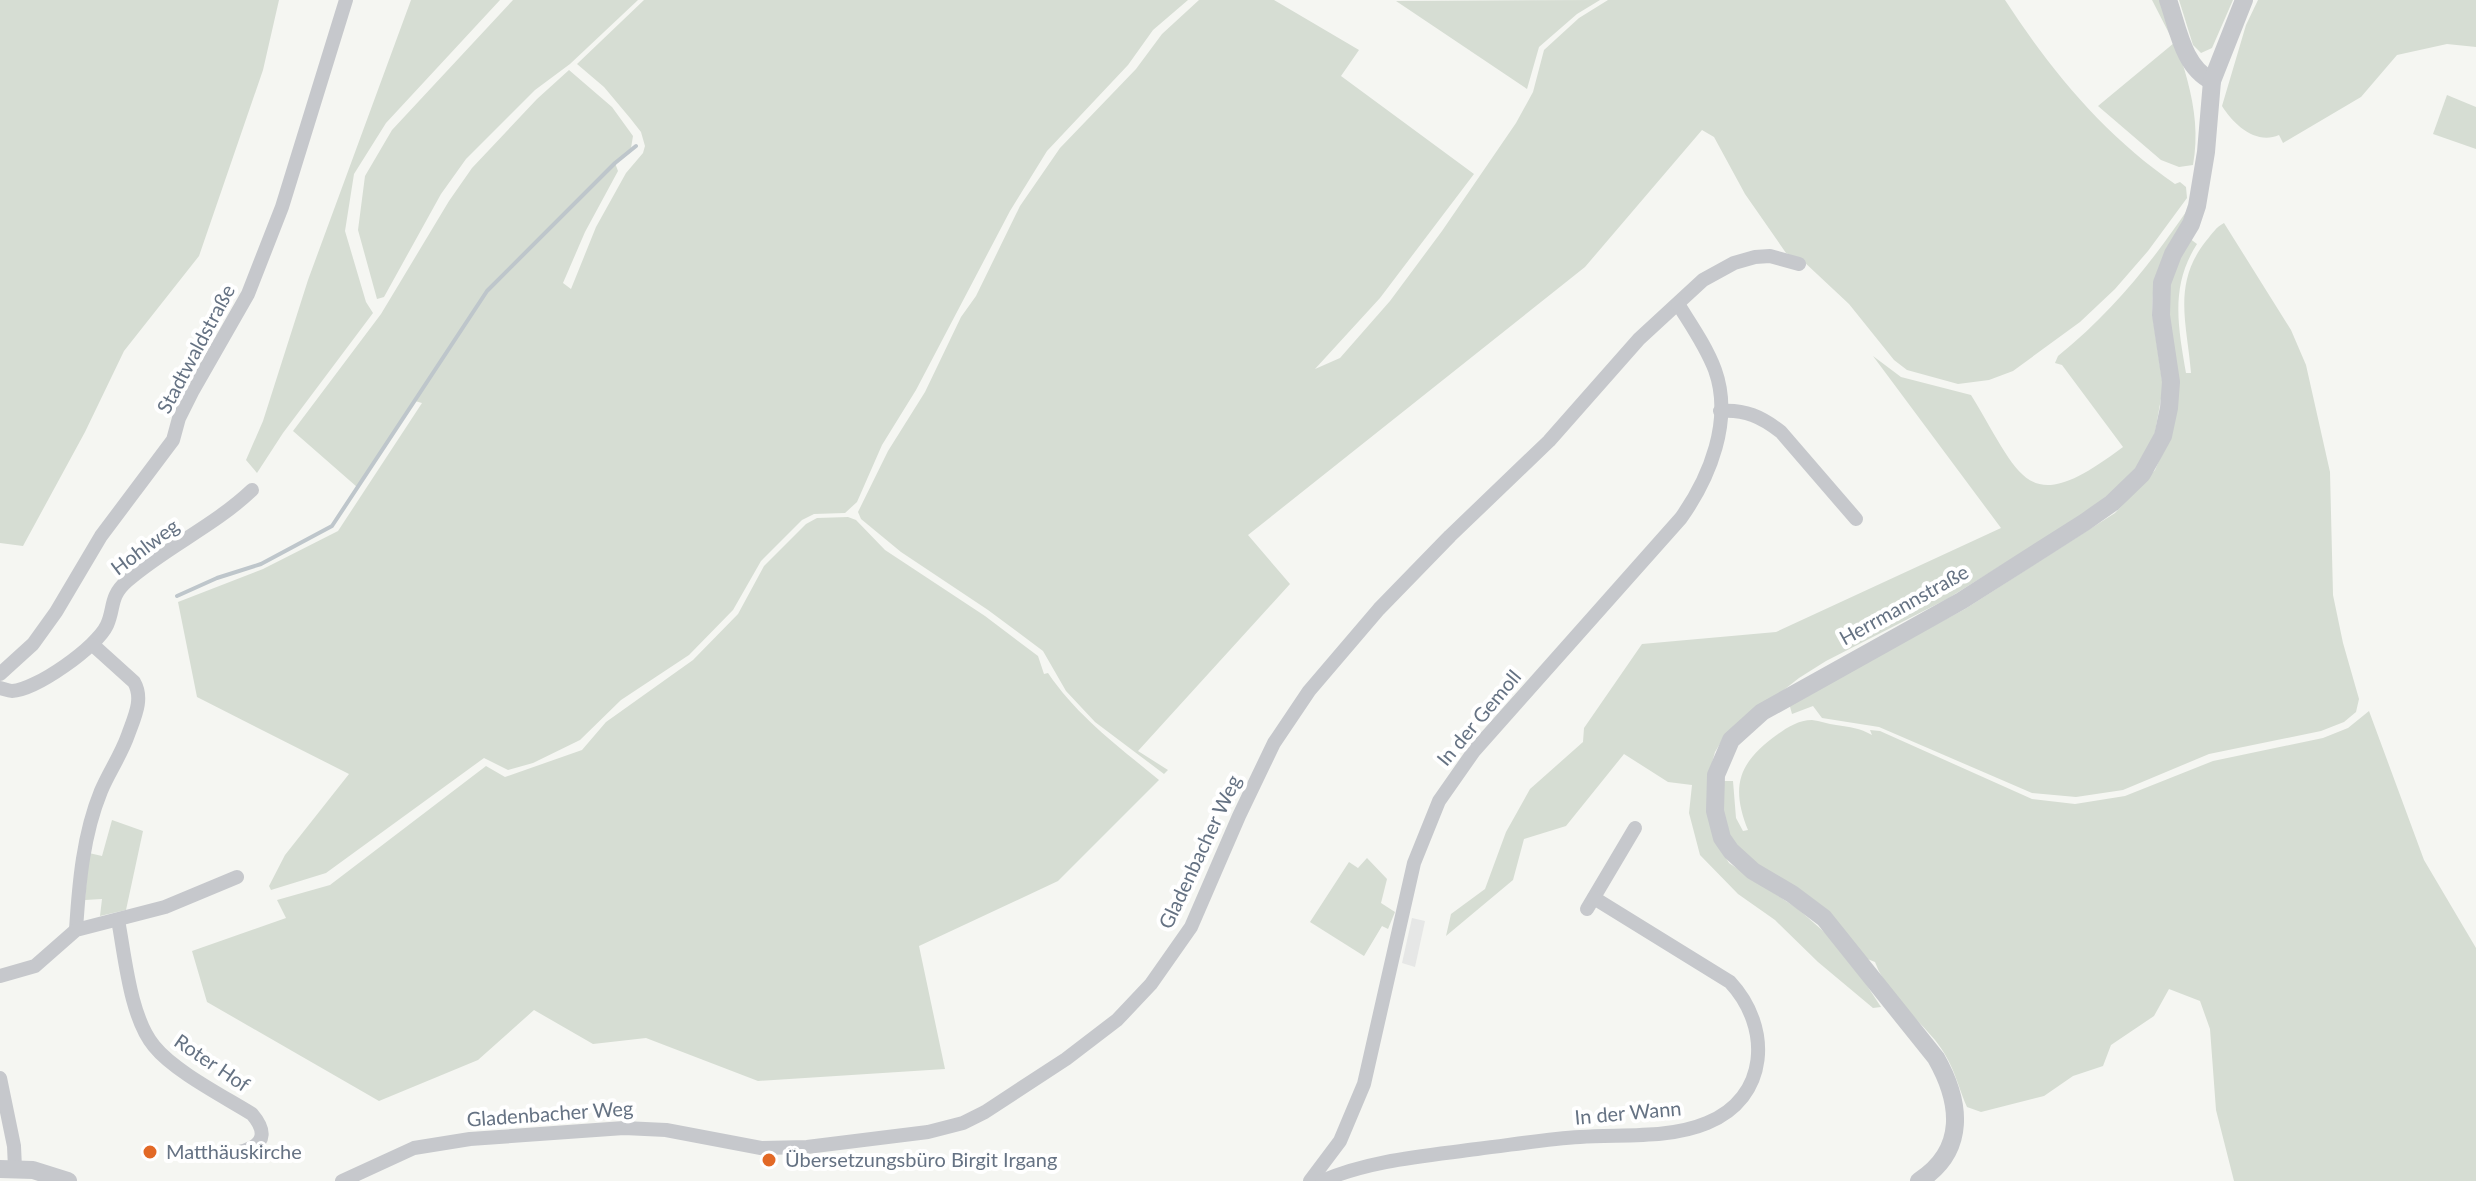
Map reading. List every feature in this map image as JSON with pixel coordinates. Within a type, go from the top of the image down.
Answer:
[{"type":"street","name":"Stadtwaldstraße","points":[[0,674],[33,644],[56,612],[101,536],[173,440],[179,418],[192,392],[248,294],[282,207],[346,0]]},
{"type":"street","points":[[2168,0],[2184,50],[2194,68],[2212,81]]},
{"type":"street","name":"Herrmannstraße","points":[[1919,1181],[1939,1163],[1952,1140],[1955,1104],[1936,1058],[1824,918],[1753,871],[1731,851],[1722,838],[1715,811],[1716,775],[1731,740],[1762,712],[1961,601],[2112,503],[2142,474],[2156,452],[2167,421],[2171,382],[2161,315],[2162,283],[2197,206],[2206,152],[2212,81],[2244,0]]},
{"type":"street","name":"Gladenbacher Weg","points":[[342,1181],[414,1148],[470,1139],[585,1129],[666,1130],[772,1149],[928,1132],[963,1123],[985,1112],[1066,1059],[1126,1011],[1151,984],[1191,927],[1262,766],[1309,691],[1379,609],[1549,441],[1639,339],[1703,280],[1734,263],[1770,256],[1799,264]]},
{"type":"street","name":"In der Gemoll","points":[[1310,1181],[1340,1141],[1364,1084],[1414,863],[1439,801],[1474,751],[1681,518],[1706,476],[1716,450],[1720,393],[1715,369],[1678,304]]},
{"type":"street","points":[[1720,411],[1744,411],[1770,423],[1856,519]]},
{"type":"street","name":"Hohlweg","points":[[0,688],[13,691],[30,685],[51,675],[93,645],[107,624],[111,602],[124,583],[167,551],[213,524],[252,490]]},
{"type":"street","points":[[76,930],[79,889],[92,817],[125,743],[138,702],[138,689],[134,682],[93,645]]},
{"type":"street","name":"In der Wann","points":[[1322,1181],[1398,1160],[1552,1139],[1694,1127],[1715,1119],[1735,1104],[1746,1091],[1755,1072],[1759,1044],[1750,1010],[1740,993],[1730,982],[1590,903],[1635,828]]},
{"type":"street","points":[[0,976],[35,966],[76,930],[165,907],[237,877]]},
{"type":"street","name":"Roter Hof","points":[[118,920],[130,983],[152,1044],[171,1063],[252,1114],[260,1123],[262,1135],[256,1145],[234,1155],[212,1154]]},
{"type":"street","points":[[0,1078],[14,1146],[8,1169],[47,1173],[68,1181]]},
{"type":"shaded area","points":[[0,0],[279,0],[263,70],[199,256],[124,351],[85,432],[23,546],[0,543]]},
{"type":"shaded area","points":[[411,0],[500,0],[386,123],[354,174],[345,231],[366,302],[373,313],[283,433],[257,473],[246,460],[263,421],[308,280]]},
{"type":"shaded area","points":[[513,0],[638,0],[570,64],[535,90],[466,159],[441,194],[384,297],[377,299],[358,230],[365,176],[392,130]]},
{"type":"shaded area","points":[[644,0],[1188,0],[1153,30],[1128,65],[1047,151],[1010,211],[916,390],[882,445],[857,502],[845,513],[814,514],[802,520],[761,561],[733,610],[689,655],[621,700],[580,740],[533,763],[508,770],[484,758],[326,873],[271,890],[269,886],[285,855],[349,774],[197,697],[178,602],[263,569],[338,531],[422,403],[415,401],[357,487],[293,431],[381,314],[472,168],[569,70],[612,107],[633,136],[631,148],[615,163],[618,171],[585,232],[563,283],[571,289],[596,227],[645,146],[641,132],[630,118],[604,87],[577,64]]},
{"type":"shaded area","points":[[1199,0],[1274,0],[1359,50],[1341,76],[1474,174],[1380,298],[1315,369],[1340,358],[1390,301],[1442,231],[1516,123],[1533,92],[1544,50],[1579,18],[1608,0],[2005,0],[2041,52],[2081,101],[2149,165],[2175,184],[2180,182],[2186,187],[2187,198],[2148,251],[2115,289],[2080,322],[2013,371],[1989,380],[1958,384],[1907,370],[1894,360],[1849,304],[1802,260],[1786,253],[1745,194],[1714,137],[1702,130],[1585,267],[1248,535],[1290,584],[1138,751],[1168,770],[1164,774],[1095,722],[1066,691],[1043,651],[901,552],[861,519],[858,512],[888,451],[925,392],[961,317],[976,296],[1020,206],[1060,148],[1136,69],[1162,34]]},
{"type":"shaded area","points":[[1600,0],[1577,14],[1539,47],[1527,89],[1396,1]]},
{"type":"shaded area","points":[[2152,0],[2162,0],[2188,81],[2195,122],[2193,165],[2179,167],[2161,160],[2098,106],[2174,43]]},
{"type":"shaded area","points":[[2179,0],[2233,0],[2212,48],[2201,53],[2193,45]]},
{"type":"shaded area","points":[[2258,0],[2476,0],[2476,47],[2447,44],[2397,55],[2361,97],[2283,143],[2279,135],[2262,137],[2246,131],[2222,106],[2246,25]]},
{"type":"shaded area","points":[[2447,95],[2476,107],[2476,149],[2433,134]]},
{"type":"shaded area","points":[[2188,209],[2153,293],[2152,312],[2163,387],[2154,438],[2134,473],[2110,498],[1947,599],[1799,678],[1724,737],[1715,752],[1709,774],[1716,842],[1729,863],[1798,909],[1830,937],[1881,1007],[1873,1008],[1818,962],[1775,920],[1738,894],[1700,855],[1689,813],[1692,785],[1668,782],[1624,754],[1566,826],[1524,839],[1513,880],[1446,936],[1451,914],[1485,889],[1506,832],[1530,789],[1583,742],[1584,728],[1642,644],[1776,632],[2001,528],[1873,356],[1901,377],[1971,395],[2016,468],[2030,480],[2046,485],[2066,482],[2123,447],[2062,365],[2055,363],[2058,356],[2129,287]]},
{"type":"shaded area","points":[[2224,223],[2291,330],[2306,365],[2330,472],[2333,595],[2359,699],[2356,712],[2344,722],[2321,731],[2209,754],[2123,790],[2076,797],[2032,793],[1879,727],[1822,718],[1813,706],[1792,714],[1789,703],[1965,609],[2115,513],[2155,470],[2168,440],[2168,286],[2189,238],[2197,244],[2183,275],[2178,307],[2186,373],[2191,373],[2185,288],[2195,257],[2212,233]]},
{"type":"shaded area","points":[[848,517],[856,520],[885,550],[985,616],[1038,656],[1044,674],[1048,673],[1085,717],[1159,780],[1058,881],[919,946],[945,1069],[758,1081],[646,1038],[593,1044],[534,1010],[478,1060],[379,1101],[207,1002],[192,951],[286,918],[277,900],[330,885],[486,766],[505,777],[582,750],[606,722],[693,660],[738,614],[764,566],[806,524],[817,518]]},
{"type":"shaded area","points":[[2369,711],[2424,860],[2476,948],[2476,1181],[2234,1181],[2216,1110],[2210,1029],[2200,1001],[2169,989],[2154,1016],[2111,1045],[2103,1066],[2073,1076],[2044,1096],[1981,1112],[1967,1107],[1951,1065],[1941,1049],[1894,994],[1875,962],[1860,956],[1766,878],[1735,844],[1724,818],[1723,781],[1733,781],[1736,818],[1743,831],[1748,830],[1739,787],[1747,765],[1754,754],[1778,734],[1807,720],[1855,728],[1872,735],[1870,730],[1880,731],[2032,799],[2075,804],[2125,796],[2213,761],[2323,738],[2348,728]]},
{"type":"shaded area","points":[[112,820],[143,831],[126,910],[100,916],[102,899],[85,900],[89,853],[102,856]]},
{"type":"shaded area","points":[[1367,858],[1387,879],[1381,903],[1395,912],[1388,929],[1382,926],[1364,956],[1310,922],[1349,862],[1358,868]]},
{"type":"shaded area","points":[[1412,918],[1425,921],[1415,967],[1402,963]]},
{"type":"waterway","points":[[177,596],[217,578],[261,564],[332,526],[487,291],[615,163],[636,146]]},
{"type":"place","name":"Matthäuskirche","points":[[150,1152]]},
{"type":"place","name":"Übersetzungsbüro Birgit Irgang","points":[[769,1160]]}]
